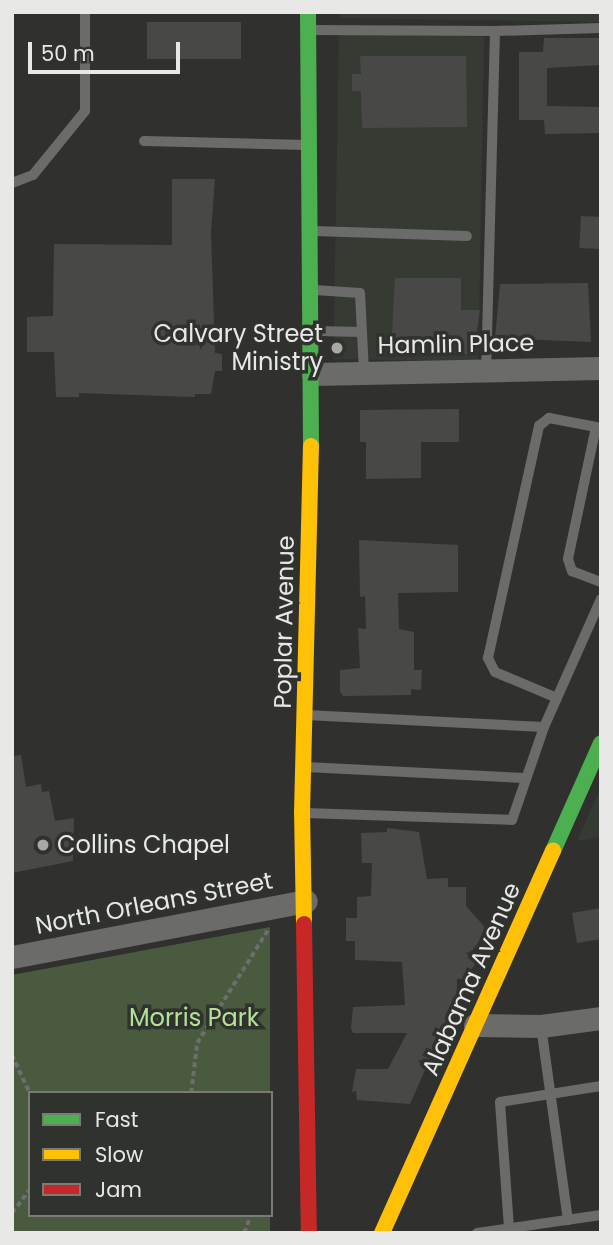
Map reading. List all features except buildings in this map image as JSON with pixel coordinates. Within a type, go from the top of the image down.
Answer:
[{"type":"main road","name":"Poplar Avenue","points":[[308,12],[313,374],[302,813],[306,901],[309,1233]]},
{"type":"main road","name":"Alabama Avenue","points":[[382,1233],[601,743]]},
{"type":"street","name":"Hamlin Place","points":[[313,374],[486,368],[601,368]]},
{"type":"street","name":"North Orleans Street","points":[[12,957],[306,901]]},
{"type":"street","points":[[475,1025],[541,1026],[601,1018]]},
{"type":"lane","points":[[12,183],[33,175],[85,111],[85,12]]},
{"type":"lane","points":[[308,30],[495,31],[601,28]]},
{"type":"lane","points":[[486,368],[495,31]]},
{"type":"lane","points":[[144,141],[310,145]]},
{"type":"lane","points":[[311,231],[467,236]]},
{"type":"lane","points":[[312,290],[360,293],[364,372]]},
{"type":"lane","points":[[312,331],[362,332]]},
{"type":"lane","points":[[557,698],[495,672],[488,658],[539,426],[549,418],[596,427],[569,559],[572,571],[601,582]]},
{"type":"lane","points":[[302,813],[512,820],[544,727],[601,599]]},
{"type":"lane","points":[[305,715],[544,727]]},
{"type":"lane","points":[[304,767],[525,778]]},
{"type":"lane","points":[[541,1026],[568,1220]]},
{"type":"lane","points":[[509,1228],[500,1102],[601,1086]]},
{"type":"lane","points":[[477,1233],[601,1215]]},
{"type":"path","points":[[191,1091],[197,1043],[280,906]]},
{"type":"path","points":[[12,1055],[29,1091]]},
{"type":"path","points":[[12,1213],[28,1192]]},
{"type":"shaded area","points":[[340,12],[601,12],[601,22],[340,18]]},
{"type":"shaded area","points":[[339,34],[484,37],[478,361],[333,359]]},
{"type":"shaded area","points":[[601,787],[601,837],[577,841]]},
{"type":"green space","name":"Morris Park","points":[[270,927],[270,1091],[28,1091],[28,1217],[270,1217],[270,1233],[12,1233],[12,975]]},
{"type":"traffic: fast","points":[[308,12],[311,446]]},
{"type":"traffic: fast","points":[[553,851],[601,743]]},
{"type":"traffic: slow","points":[[304,924],[302,813],[311,446]]},
{"type":"traffic: slow","points":[[382,1233],[553,851]]},
{"type":"traffic: jam","points":[[304,924],[309,1233]]},
{"type":"place","name":"Calvary Street Ministry","points":[[337,348]]},
{"type":"place","name":"Collins Chapel","points":[[43,845]]}]
